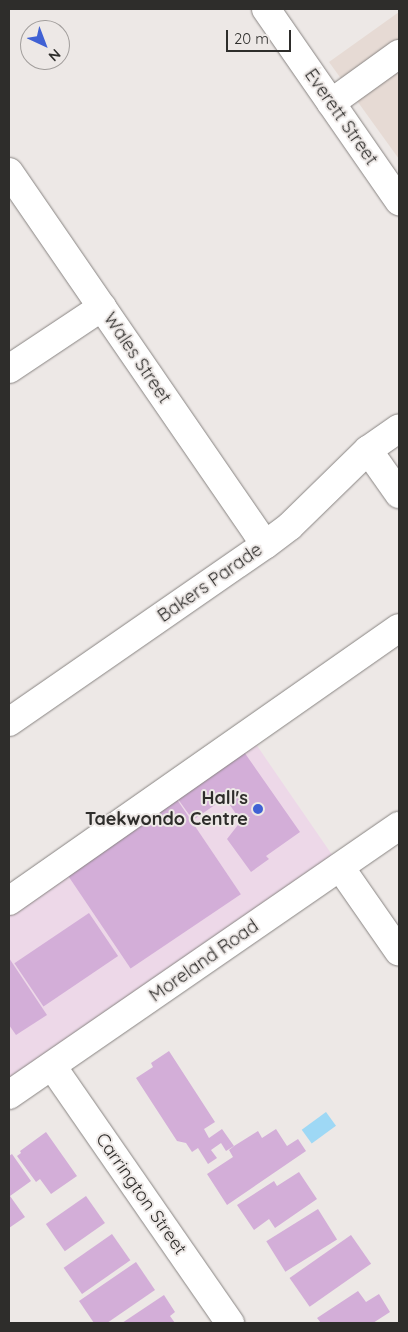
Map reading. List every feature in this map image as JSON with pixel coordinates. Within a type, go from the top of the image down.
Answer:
[{"type":"street","name":"Everett Street","points":[[266,9],[399,201]]},
{"type":"street","points":[[331,103],[399,54]]},
{"type":"street","name":"Wales Street","points":[[9,172],[265,545]]},
{"type":"street","points":[[9,369],[102,307]]},
{"type":"street","name":"Bakers Parade","points":[[9,722],[265,545],[290,526],[368,450],[399,428]]},
{"type":"street","points":[[368,450],[399,494]]},
{"type":"street","points":[[9,901],[399,628]]},
{"type":"street","name":"Moreland Road","points":[[9,1096],[399,826]]},
{"type":"street","points":[[340,867],[399,952]]},
{"type":"street","name":"Carrington Street","points":[[52,1066],[230,1323]]},
{"type":"shaded area","points":[[399,12],[399,159],[329,62]]},
{"type":"shaded area","points":[[251,737],[337,862],[9,1087],[9,908]]},
{"type":"water","points":[[326,1112],[336,1126],[312,1143],[302,1130]]},
{"type":"building","name":"Hall's Taekwondo Centre","points":[[242,749],[300,832],[266,856],[269,859],[251,872],[227,839],[241,821],[225,798],[193,820],[175,795]]},
{"type":"building","points":[[176,798],[241,894],[131,969],[66,872]]},
{"type":"building","points":[[89,913],[118,956],[43,1006],[14,963]]},
{"type":"building","points":[[9,958],[47,1015],[16,1035],[9,1025]]},
{"type":"building","points":[[169,1051],[215,1122],[204,1129],[209,1138],[222,1129],[234,1146],[226,1151],[221,1143],[211,1150],[217,1158],[208,1164],[198,1148],[192,1152],[186,1143],[177,1141],[136,1078],[153,1067],[151,1063]]},
{"type":"building","points":[[276,1129],[287,1146],[298,1139],[306,1151],[227,1205],[207,1174],[233,1157],[229,1150],[234,1146],[258,1131],[262,1138]]},
{"type":"building","points":[[46,1132],[77,1176],[51,1194],[40,1179],[36,1182],[17,1156],[21,1153],[20,1151]]},
{"type":"building","points":[[12,1154],[31,1181],[10,1196],[25,1217],[9,1228],[9,1156]]},
{"type":"building","points":[[299,1172],[317,1199],[275,1228],[269,1219],[254,1230],[237,1205],[274,1181],[277,1186]]},
{"type":"building","points":[[86,1196],[105,1223],[65,1251],[46,1224]]},
{"type":"building","points":[[318,1209],[337,1240],[285,1272],[266,1241]]},
{"type":"building","points":[[112,1234],[130,1260],[82,1294],[64,1268]]},
{"type":"building","points":[[351,1235],[371,1264],[310,1307],[290,1278]]},
{"type":"building","points":[[136,1262],[155,1290],[107,1323],[94,1323],[79,1301]]},
{"type":"building","points":[[358,1291],[366,1302],[379,1294],[390,1312],[373,1323],[321,1323],[317,1318]]},
{"type":"building","points":[[164,1295],[175,1312],[170,1316],[175,1323],[122,1323]]},
{"type":"place","name":"Hall's Taekwondo Centre","points":[[258,809]]}]
